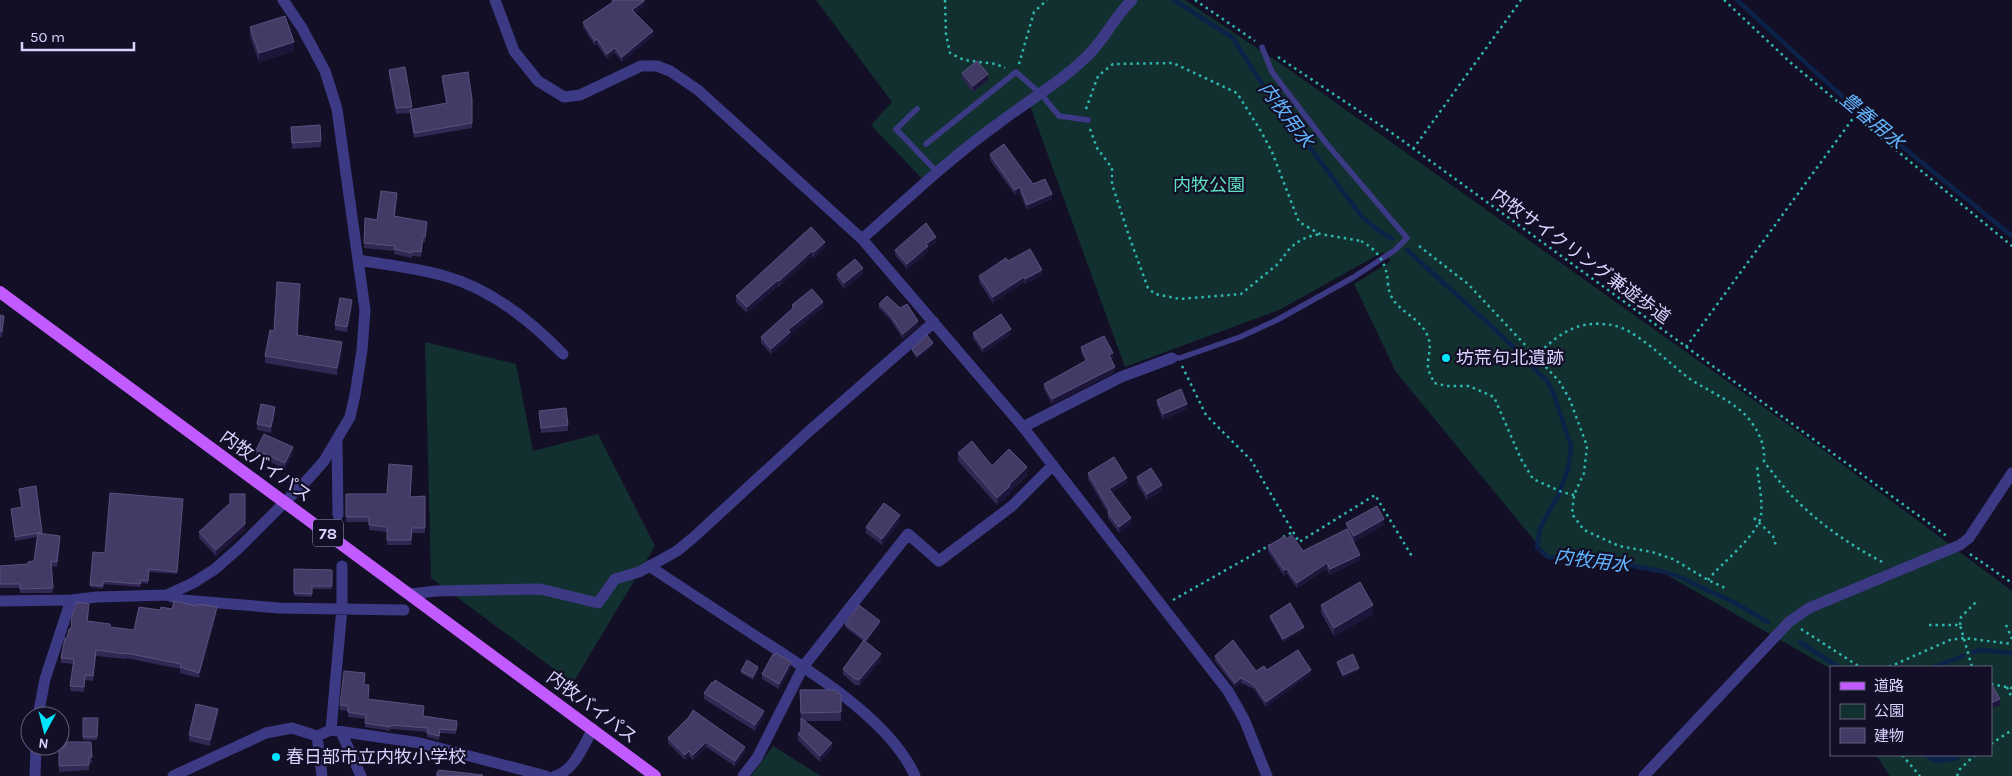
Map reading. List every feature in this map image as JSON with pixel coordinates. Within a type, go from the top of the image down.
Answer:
[{"type":"main road","name":"内牧バイパス","points":[[0,292],[656,776]]},
{"type":"street","points":[[167,595],[193,583],[215,569],[240,547],[319,467],[337,442],[350,417],[355,395],[362,350],[365,310],[336,109],[325,71],[302,28],[283,0]]},
{"type":"street","points":[[495,0],[514,51],[538,81],[564,97],[580,95],[641,66],[657,66],[670,72],[698,90],[862,239],[1053,465],[1228,691],[1244,718],[1267,776]]},
{"type":"street","points":[[862,239],[936,171],[1000,122],[1041,94],[1092,50],[1124,7],[1132,0]]},
{"type":"street","points":[[358,260],[446,276],[476,288],[509,306],[542,332],[563,354]]},
{"type":"street","points":[[411,594],[436,591],[540,589],[598,603],[615,579],[639,572],[677,551],[694,537],[807,433],[934,322]]},
{"type":"street","points":[[1023,428],[1121,377],[1176,358]]},
{"type":"street","points":[[337,442],[338,515]]},
{"type":"street","points":[[743,776],[757,758],[803,667],[908,534],[939,562],[1012,506],[1053,465]]},
{"type":"street","points":[[1644,776],[1789,622],[1809,608],[1960,545],[1969,538],[2012,473]]},
{"type":"street","points":[[342,566],[342,608],[336,731],[361,776]]},
{"type":"street","points":[[649,566],[803,667],[849,701],[894,742],[915,776]]},
{"type":"street","points":[[0,601],[71,600],[97,597],[167,595],[182,600],[279,608],[404,610]]},
{"type":"street","points":[[40,706],[45,679],[71,600]]},
{"type":"street","points":[[173,776],[266,733],[292,728],[317,736],[336,731],[420,743],[546,776]]},
{"type":"street","points":[[555,776],[563,774],[570,767],[593,729]]},
{"type":"street","points":[[317,736],[322,776]]},
{"type":"street","points":[[35,776],[36,756]]},
{"type":"lane","points":[[1176,358],[1240,337],[1277,320],[1362,272],[1395,250],[1407,238],[1326,143],[1272,72],[1262,47]]},
{"type":"lane","points":[[926,144],[1016,72],[1041,94],[1059,116],[1088,120]]},
{"type":"lane","points":[[917,109],[896,129],[936,171]]},
{"type":"path","points":[[945,0],[946,34],[950,53],[964,60],[996,64],[1016,72],[1034,12],[1047,0]]},
{"type":"path","name":"内牧サイクリング兼遊歩道","points":[[1195,0],[1413,149],[1949,537]]},
{"type":"path","points":[[1413,149],[1521,0]]},
{"type":"path","points":[[1724,0],[1791,64],[2012,246]]},
{"type":"path","points":[[1320,234],[1299,222],[1272,152],[1237,93],[1173,63],[1113,64],[1098,76],[1086,109],[1088,120],[1097,148],[1112,168],[1112,184],[1148,288],[1156,294],[1180,299],[1241,294],[1278,264],[1290,248],[1307,236],[1320,234],[1361,240],[1370,245],[1379,255],[1394,303],[1422,328],[1428,337],[1430,349],[1427,366],[1434,383],[1447,386],[1469,386],[1494,397],[1521,459],[1532,479],[1574,495]]},
{"type":"path","points":[[1686,347],[1854,117]]},
{"type":"path","points":[[1419,246],[1468,284],[1559,381],[1570,400],[1587,446],[1584,473],[1574,495],[1572,514],[1584,530],[1619,546],[1652,552],[1673,559],[1725,588]]},
{"type":"path","points":[[1535,357],[1547,345],[1570,329],[1601,324],[1624,329],[1654,349],[1690,379],[1738,408],[1762,440],[1764,462],[1782,486],[1817,519],[1843,538],[1887,565]]},
{"type":"path","points":[[1176,358],[1206,415],[1251,460],[1299,542],[1375,495],[1413,558]]},
{"type":"path","points":[[1708,580],[1715,570],[1747,541],[1761,516],[1755,465],[1764,462]]},
{"type":"path","points":[[1754,518],[1773,536],[1776,546]]},
{"type":"path","points":[[1162,606],[1293,532]]},
{"type":"path","points":[[1968,552],[2012,583]]},
{"type":"path","points":[[1972,666],[1960,625],[1961,618],[1977,602]]},
{"type":"path","points":[[1929,625],[1960,625]]},
{"type":"path","points":[[2006,625],[2012,639]]},
{"type":"path","points":[[1797,627],[1858,666]]},
{"type":"path","points":[[1891,666],[1950,640],[1964,638],[2012,644]]},
{"type":"path","points":[[1992,684],[2012,688]]},
{"type":"path","points":[[2007,687],[2012,698]]},
{"type":"path","points":[[1992,743],[2012,730]]},
{"type":"path","points":[[1903,756],[1920,776]]},
{"type":"path","points":[[1957,776],[1960,769],[1975,756]]},
{"type":"green space","name":"内牧公園","points":[[816,0],[1185,0],[1287,68],[1814,443],[2012,591],[2012,776],[1890,776],[1877,756],[1992,756],[1992,666],[1830,666],[1830,668],[1660,571],[1548,557],[1396,372],[1354,284],[1391,261],[1383,252],[1279,310],[1125,367],[1029,103],[925,182],[871,125],[892,102]]},
{"type":"green space","points":[[425,342],[516,364],[533,451],[598,434],[655,546],[573,683],[431,578]]},
{"type":"green space","points":[[773,746],[821,776],[751,776]]},
{"type":"water","points":[[1924,756],[1960,756],[1958,760],[1940,763]]},
{"type":"building","points":[[613,0],[644,0],[632,10],[653,31],[622,57],[615,48],[607,54],[597,39],[595,41],[583,22],[613,2]]},
{"type":"building","points":[[285,16],[294,42],[259,53],[250,27]]},
{"type":"building","points":[[977,61],[988,74],[973,86],[962,73]]},
{"type":"building","points":[[405,67],[412,107],[396,108],[389,70]]},
{"type":"building","points":[[468,72],[472,99],[472,123],[414,133],[410,110],[447,103],[442,76]]},
{"type":"building","points":[[320,125],[321,141],[292,143],[291,127]]},
{"type":"building","points":[[1004,144],[1033,184],[1045,179],[1052,194],[1027,205],[1020,187],[1015,190],[990,154]]},
{"type":"building","points":[[381,191],[397,193],[394,216],[427,222],[421,252],[412,251],[412,253],[394,249],[395,246],[364,243],[365,218],[377,220]]},
{"type":"building","points":[[926,223],[936,237],[926,244],[928,246],[907,264],[895,250]]},
{"type":"building","points":[[811,227],[825,242],[747,307],[736,296]]},
{"type":"building","points":[[1030,249],[1042,270],[1025,279],[1024,277],[993,297],[979,276],[1006,258],[1008,261]]},
{"type":"building","points":[[855,259],[863,268],[844,283],[837,274]]},
{"type":"building","points":[[277,282],[300,284],[297,335],[342,342],[337,368],[265,356],[270,330],[274,331]]},
{"type":"building","points":[[812,289],[823,302],[788,330],[790,332],[771,349],[761,337],[794,307],[792,305]]},
{"type":"building","points":[[887,296],[900,308],[907,304],[918,321],[903,334],[890,315],[879,304]]},
{"type":"building","points":[[340,298],[352,300],[347,327],[335,325]]},
{"type":"building","points":[[1001,314],[1011,329],[983,348],[973,333]]},
{"type":"building","points":[[0,315],[4,316],[2,331],[0,331]]},
{"type":"building","points":[[927,335],[933,343],[917,356],[912,349]]},
{"type":"building","points":[[1104,336],[1113,353],[1109,355],[1115,367],[1052,399],[1044,384],[1087,360],[1081,347]]},
{"type":"building","points":[[1181,389],[1187,404],[1163,414],[1157,400]]},
{"type":"building","points":[[261,404],[275,407],[271,427],[257,424]]},
{"type":"building","points":[[566,408],[568,425],[541,428],[539,411]]},
{"type":"building","points":[[264,434],[293,447],[285,463],[256,450]]},
{"type":"building","points":[[972,441],[992,466],[1009,449],[1027,467],[997,498],[958,453]]},
{"type":"building","points":[[1114,457],[1127,478],[1109,489],[1131,518],[1119,527],[1108,513],[1110,511],[1088,473]]},
{"type":"building","points":[[389,464],[412,466],[410,497],[425,496],[425,528],[412,528],[411,540],[387,540],[387,527],[369,525],[369,517],[346,517],[346,494],[387,494]]},
{"type":"building","points":[[1151,468],[1162,485],[1147,494],[1137,477]]},
{"type":"building","points":[[36,486],[42,532],[15,537],[11,509],[22,507],[19,489]]},
{"type":"building","points":[[110,493],[183,499],[177,572],[149,569],[148,581],[141,580],[140,584],[103,581],[103,586],[90,585],[93,552],[105,553]]},
{"type":"building","points":[[230,494],[245,494],[245,524],[216,550],[199,532],[230,503]]},
{"type":"building","points":[[884,503],[900,515],[882,539],[866,527]]},
{"type":"building","points":[[1377,506],[1384,519],[1354,536],[1346,523]]},
{"type":"building","points":[[1347,529],[1360,555],[1330,569],[1327,563],[1297,583],[1287,569],[1284,570],[1268,546],[1285,536],[1286,539],[1292,535],[1303,551]]},
{"type":"building","points":[[38,533],[60,536],[57,562],[51,561],[53,588],[20,589],[20,584],[0,584],[0,566],[28,564],[28,562],[34,561]]},
{"type":"building","points":[[294,569],[332,570],[332,586],[312,586],[312,594],[294,593]]},
{"type":"building","points":[[1360,582],[1373,605],[1334,628],[1321,605]]},
{"type":"building","points":[[174,601],[197,606],[198,604],[217,607],[199,673],[180,667],[181,664],[126,653],[96,650],[93,676],[85,675],[84,687],[70,686],[74,659],[61,658],[65,638],[67,638],[69,629],[71,629],[72,615],[77,602],[89,604],[87,621],[110,624],[110,627],[134,630],[139,607],[160,610],[161,607],[172,609]]},
{"type":"building","points":[[1290,603],[1304,627],[1283,639],[1270,616]]},
{"type":"building","points":[[859,605],[880,621],[866,640],[845,624]]},
{"type":"building","points":[[864,640],[881,654],[860,679],[855,679],[843,669]]},
{"type":"building","points":[[1233,640],[1256,671],[1264,666],[1267,670],[1298,650],[1311,670],[1266,702],[1254,685],[1241,678],[1235,683],[1215,656]]},
{"type":"building","points":[[776,653],[791,662],[779,684],[762,674],[773,654],[775,656]]},
{"type":"building","points":[[1353,654],[1359,668],[1343,675],[1337,662]]},
{"type":"building","points":[[747,660],[758,667],[753,677],[741,671]]},
{"type":"building","points":[[344,671],[365,673],[364,685],[369,685],[368,699],[424,706],[423,716],[457,721],[456,730],[440,729],[439,736],[427,733],[428,728],[390,725],[390,727],[365,723],[366,715],[348,712],[348,706],[340,705]]},
{"type":"building","points":[[715,680],[764,711],[755,725],[704,693]]},
{"type":"building","points":[[1992,685],[2000,699],[1992,703]]},
{"type":"building","points":[[800,690],[835,690],[841,695],[841,712],[801,713]]},
{"type":"building","points":[[196,704],[218,709],[210,740],[189,735]]},
{"type":"building","points":[[693,710],[745,747],[735,761],[706,742],[693,755],[689,751],[685,755],[668,738],[689,717]]},
{"type":"building","points":[[83,718],[98,718],[97,737],[83,737]]},
{"type":"building","points":[[801,718],[832,743],[820,756],[798,734],[801,731]]},
{"type":"building","points":[[70,742],[91,742],[92,757],[89,757],[89,765],[59,766],[59,756],[70,756]]},
{"type":"building","points":[[439,770],[483,775],[437,776]]},
{"type":"waterway","name":"内牧用水","points":[[1174,0],[1233,38],[1256,75],[1362,217],[1392,239]]},
{"type":"waterway","name":"豊春用水","points":[[1737,0],[1856,109],[2012,236]]},
{"type":"waterway","name":"内牧用水","points":[[1407,250],[1500,334],[1547,381],[1554,395],[1571,446],[1568,469],[1559,494],[1540,528],[1537,547],[1548,557],[1613,562],[1665,572],[1735,603],[1768,622]]},
{"type":"waterway","name":"内牧用水","points":[[1800,642],[1836,666]]},
{"type":"waterway","name":"内牧用水","points":[[1973,652],[1980,650],[2012,653]]},
{"type":"waterway","name":"内牧用水","points":[[1936,666],[1963,656]]},
{"type":"place","name":"坊荒句北遺跡","points":[[1446,358]]},
{"type":"place","name":"春日部市立内牧小学校","points":[[276,757]]}]
